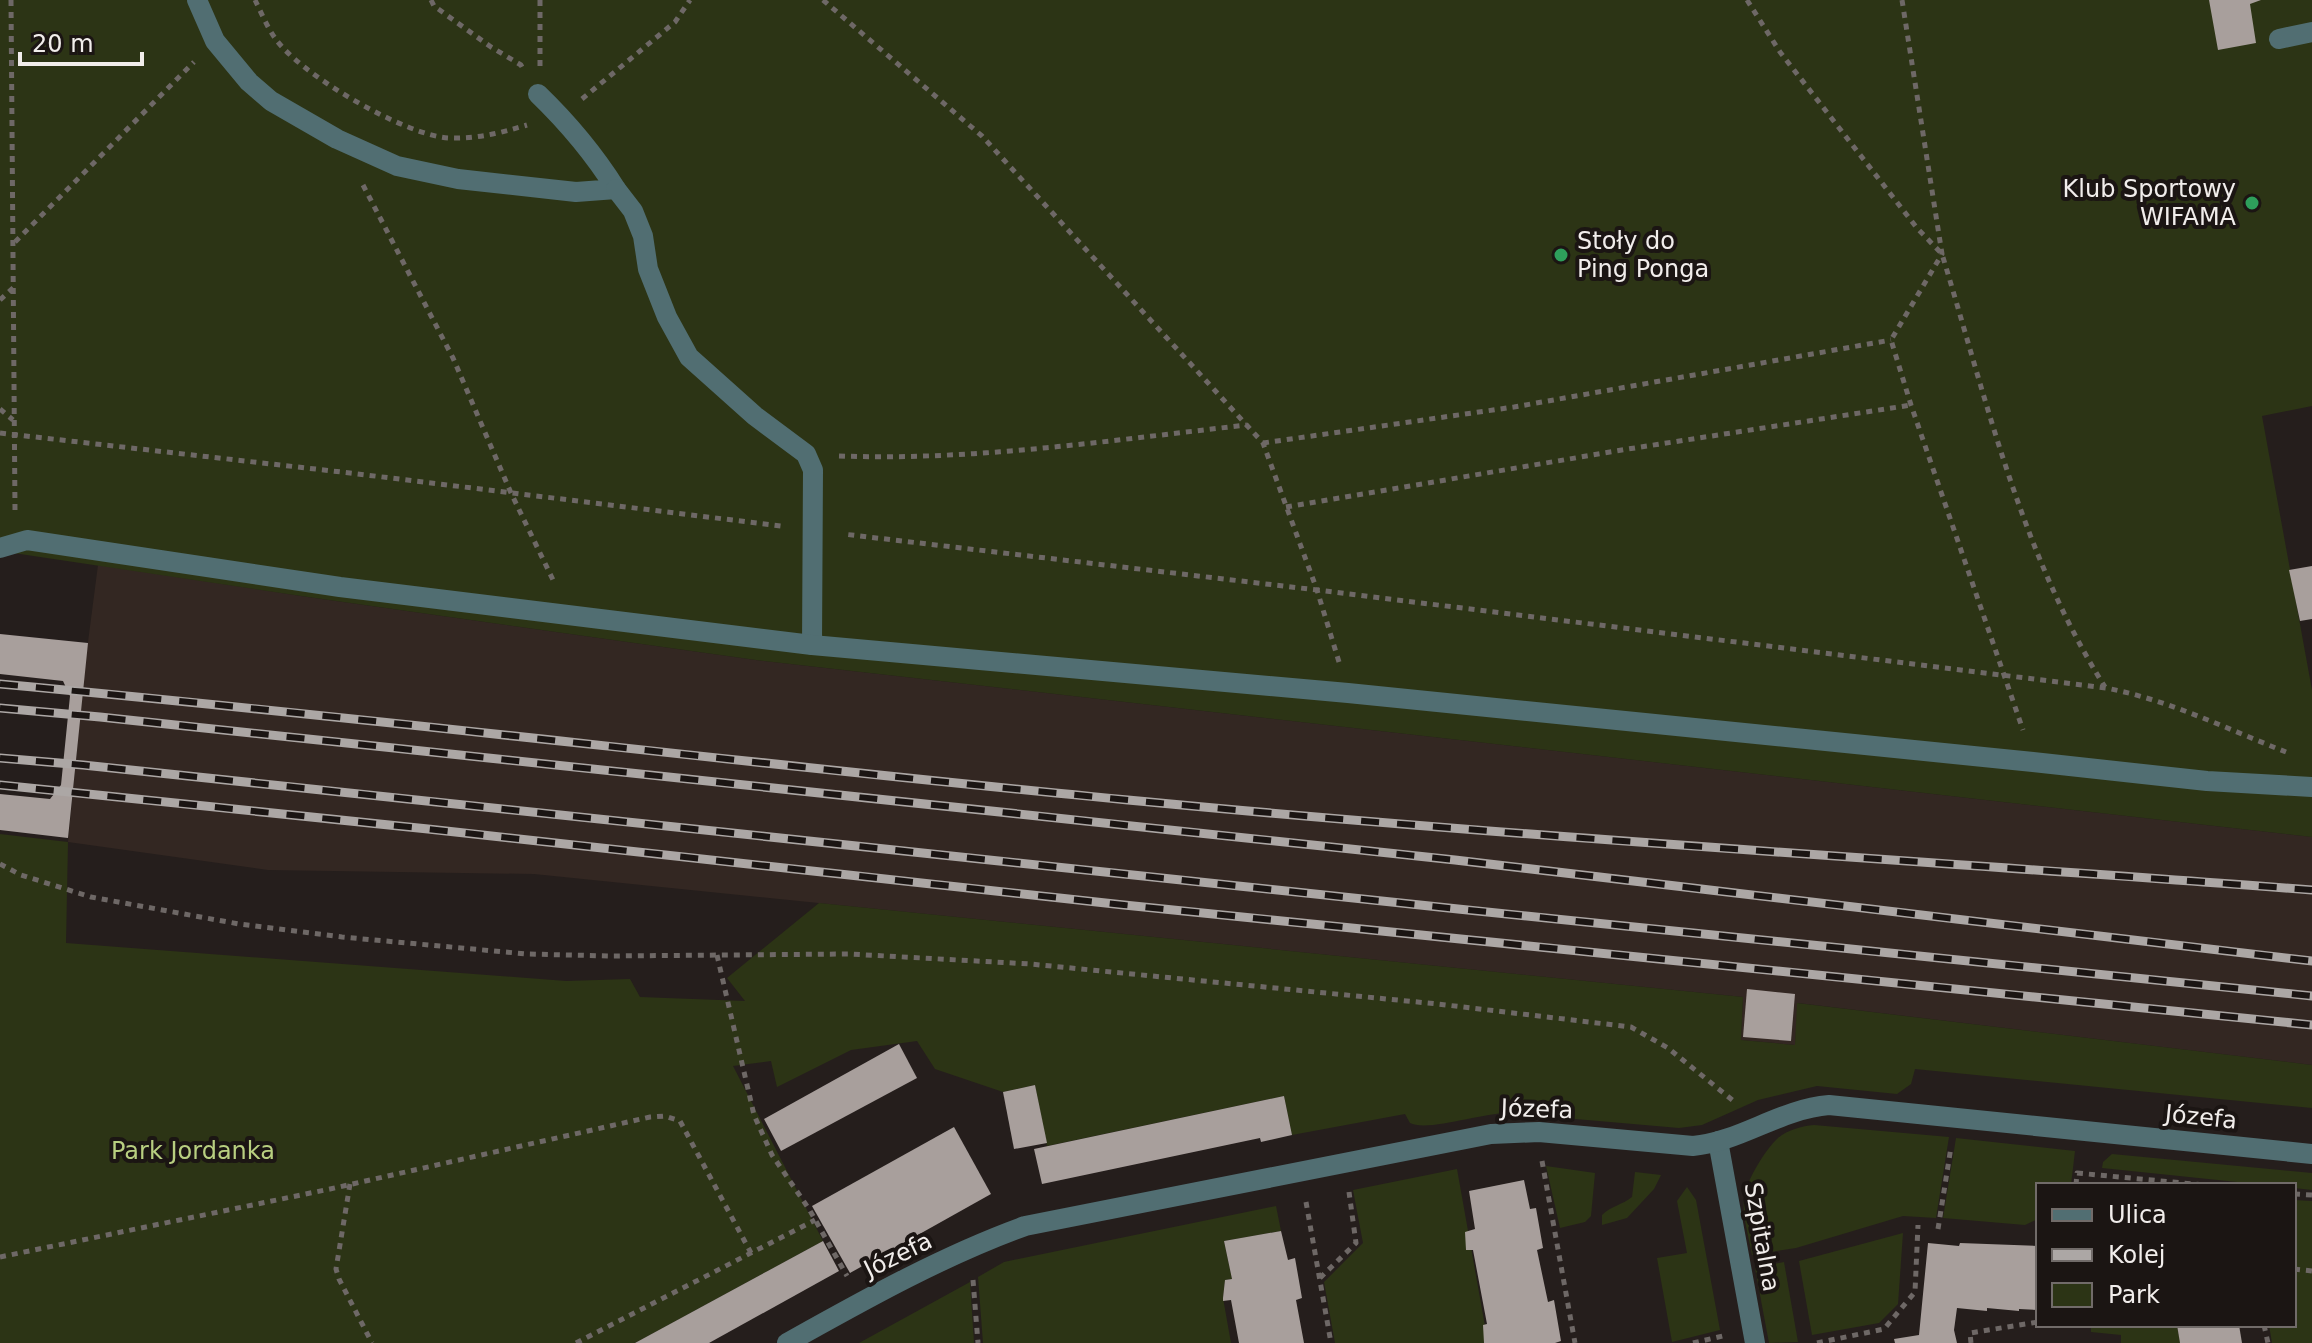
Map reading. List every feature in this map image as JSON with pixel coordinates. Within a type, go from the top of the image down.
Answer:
[{"type":"street","points":[[197,0],[215,41],[249,82],[271,101],[337,139],[397,166],[458,179],[576,192],[616,189]]},
{"type":"street","points":[[2279,39],[2312,32]]},
{"type":"street","points":[[538,94],[595,155],[633,211],[643,236],[648,269],[657,293],[689,357],[755,416],[806,454],[813,470],[812,645]]},
{"type":"street","points":[[8,545],[27,540],[340,587],[812,645],[1348,693],[2207,781],[2312,787]]},
{"type":"street","name":"Józefa","points":[[787,1343],[862,1302],[997,1236],[1025,1226],[1470,1136],[1539,1132],[1682,1146],[1708,1145],[1797,1110],[1829,1105],[2312,1154]]},
{"type":"street","name":"Szpitalna","points":[[1718,1141],[1755,1343]]},
{"type":"path","points":[[8,545],[13,435],[14,287],[11,0]]},
{"type":"path","points":[[255,0],[276,40],[301,65],[369,109],[445,138],[482,138],[561,116],[675,22],[690,0]]},
{"type":"path","points":[[431,0],[434,6],[491,47]]},
{"type":"path","points":[[540,0],[541,51]]},
{"type":"path","points":[[823,0],[982,136],[1263,443],[1317,590],[1348,693]]},
{"type":"path","points":[[1747,0],[1780,52],[1917,228],[1942,254]]},
{"type":"path","points":[[1902,0],[1942,254],[2024,523],[2065,619],[2106,688]]},
{"type":"path","points":[[14,243],[215,41]]},
{"type":"path","points":[[337,139],[453,358],[511,493],[571,617]]},
{"type":"path","points":[[1942,254],[1891,340],[2033,762]]},
{"type":"path","points":[[0,300],[14,287]]},
{"type":"path","points":[[1263,443],[1514,407],[1891,340]]},
{"type":"path","points":[[1286,507],[1911,405]]},
{"type":"path","points":[[0,409],[13,420]]},
{"type":"path","points":[[806,454],[888,458],[972,455],[1247,425]]},
{"type":"path","points":[[0,433],[1317,590],[2106,688],[2137,694],[2179,709],[2297,757]]},
{"type":"path","points":[[0,864],[21,875],[91,897],[239,924],[327,935],[527,954],[850,954],[1030,964],[1438,1004],[1631,1027],[1668,1048],[1741,1107],[1758,1125]]},
{"type":"path","points":[[717,955],[754,1115],[772,1155],[815,1220],[862,1302]]},
{"type":"path","points":[[0,1257],[665,1116],[680,1121],[751,1253]]},
{"type":"path","points":[[1938,1229],[1955,1119]]},
{"type":"path","points":[[1542,1160],[1575,1343]]},
{"type":"path","points":[[2076,1183],[2077,1173],[2183,1183]]},
{"type":"path","points":[[350,1184],[336,1269],[372,1343]]},
{"type":"path","points":[[1320,1279],[1356,1243],[1348,1187]]},
{"type":"path","points":[[1305,1195],[1331,1343]]},
{"type":"path","points":[[576,1343],[815,1220]]},
{"type":"path","points":[[1817,1343],[1884,1329],[1915,1292],[1918,1225]]},
{"type":"path","points":[[972,1275],[978,1343]]},
{"type":"path","points":[[1971,1343],[1970,1333],[2036,1322]]},
{"type":"path","points":[[1693,1343],[1727,1335]]},
{"type":"shaded area","points":[[98,565],[756,660],[2312,837],[2312,1065],[1798,1003],[1795,1045],[1741,1040],[1743,997],[534,874],[268,870],[68,842]]},
{"type":"green space","points":[[0,0],[2312,0],[2312,406],[2262,416],[2312,690],[2312,837],[756,660],[0,551]]},
{"type":"green space","name":"Park Jordanka","points":[[0,834],[68,842],[66,943],[566,981],[630,979],[640,997],[745,1001],[727,978],[819,903],[1743,997],[1741,1040],[1795,1045],[1797,1003],[2312,1065],[2312,1108],[1915,1069],[1911,1084],[1897,1094],[1817,1086],[1758,1100],[1702,1125],[1679,1128],[1507,1113],[1418,1125],[1410,1123],[1405,1114],[1292,1135],[1284,1096],[1047,1146],[1035,1085],[1003,1092],[935,1069],[917,1041],[851,1050],[777,1087],[771,1061],[733,1066],[823,1241],[635,1343],[0,1343]]},
{"type":"green space","points":[[1814,1125],[1949,1137],[1936,1218],[1903,1216],[1796,1248],[1752,1255],[1744,1205],[1752,1175],[1778,1138],[1795,1129]]},
{"type":"green space","points":[[1956,1138],[2075,1151],[2071,1183],[2036,1183],[2036,1220],[2025,1225],[1943,1218]]},
{"type":"green space","points":[[2112,1154],[2312,1173],[2312,1190],[2296,1188],[2296,1183],[2247,1183],[2102,1168],[2103,1162]]},
{"type":"green space","points":[[1546,1166],[1595,1173],[1591,1216],[1585,1222],[1560,1228]]},
{"type":"green space","points":[[1457,1169],[1488,1343],[1335,1343],[1324,1282],[1363,1243],[1353,1190]]},
{"type":"green space","points":[[1635,1172],[1661,1175],[1654,1189],[1627,1218],[1602,1225],[1602,1215],[1632,1197]]},
{"type":"green space","points":[[1687,1187],[1696,1200],[1720,1330],[1672,1342],[1657,1258],[1687,1253],[1677,1201]]},
{"type":"green space","points":[[2296,1200],[2312,1201],[2312,1343],[2272,1343],[2269,1327],[2296,1327]]},
{"type":"green space","points":[[1276,1206],[1281,1231],[1224,1241],[1232,1279],[1225,1280],[1223,1298],[1231,1343],[983,1343],[978,1277],[1004,1262]]},
{"type":"green space","points":[[1903,1233],[1898,1304],[1879,1323],[1812,1335],[1799,1261]]},
{"type":"green space","points":[[1784,1262],[1798,1342],[1769,1343],[1755,1268]]},
{"type":"green space","points":[[970,1282],[974,1343],[859,1343]]},
{"type":"green space","points":[[2091,1327],[2177,1327],[2180,1343],[2121,1343],[2121,1335],[2091,1332]]},
{"type":"building","points":[[2209,0],[2261,0],[2250,4],[2256,43],[2218,50]]},
{"type":"building","points":[[2312,566],[2312,619],[2300,621],[2289,570]]},
{"type":"building","points":[[0,634],[88,643],[68,838],[0,830],[0,794],[50,799],[61,785],[70,696],[63,681],[0,674]]},
{"type":"building","points":[[1747,989],[1795,994],[1791,1041],[1743,1037]]},
{"type":"building","points":[[899,1044],[917,1078],[781,1151],[764,1119]]},
{"type":"building","points":[[1035,1085],[1047,1143],[1014,1149],[1003,1092]]},
{"type":"building","points":[[1284,1096],[1292,1135],[1261,1142],[1260,1138],[1042,1184],[1034,1149]]},
{"type":"building","points":[[954,1127],[991,1194],[850,1273],[812,1206]]},
{"type":"building","points":[[1524,1180],[1530,1209],[1536,1208],[1543,1248],[1537,1250],[1548,1302],[1554,1300],[1561,1341],[1484,1343],[1483,1325],[1487,1324],[1473,1250],[1466,1250],[1465,1232],[1475,1229],[1469,1191]]},
{"type":"building","points":[[1281,1231],[1288,1260],[1295,1258],[1302,1298],[1296,1300],[1304,1343],[1239,1343],[1231,1300],[1223,1301],[1225,1280],[1232,1279],[1224,1241]]},
{"type":"building","points":[[823,1241],[839,1271],[709,1343],[635,1343]]},
{"type":"building","points":[[1928,1243],[2036,1246],[2036,1310],[1957,1308],[1954,1330],[1957,1343],[1895,1343],[1894,1339],[1919,1335]]},
{"type":"building","points":[[2177,1327],[2239,1327],[2242,1343],[2180,1343]]},
{"type":"railway","points":[[0,684],[1304,816],[2312,890]]},
{"type":"railway","points":[[0,708],[1455,860],[2312,961]]},
{"type":"railway","points":[[0,758],[2312,996]]},
{"type":"railway","points":[[0,785],[1124,905],[2312,1025]]},
{"type":"place","name":"Klub Sportowy WIFAMA","points":[[2252,203]]},
{"type":"place","name":"Stoły do Ping Ponga","points":[[1561,255]]}]
